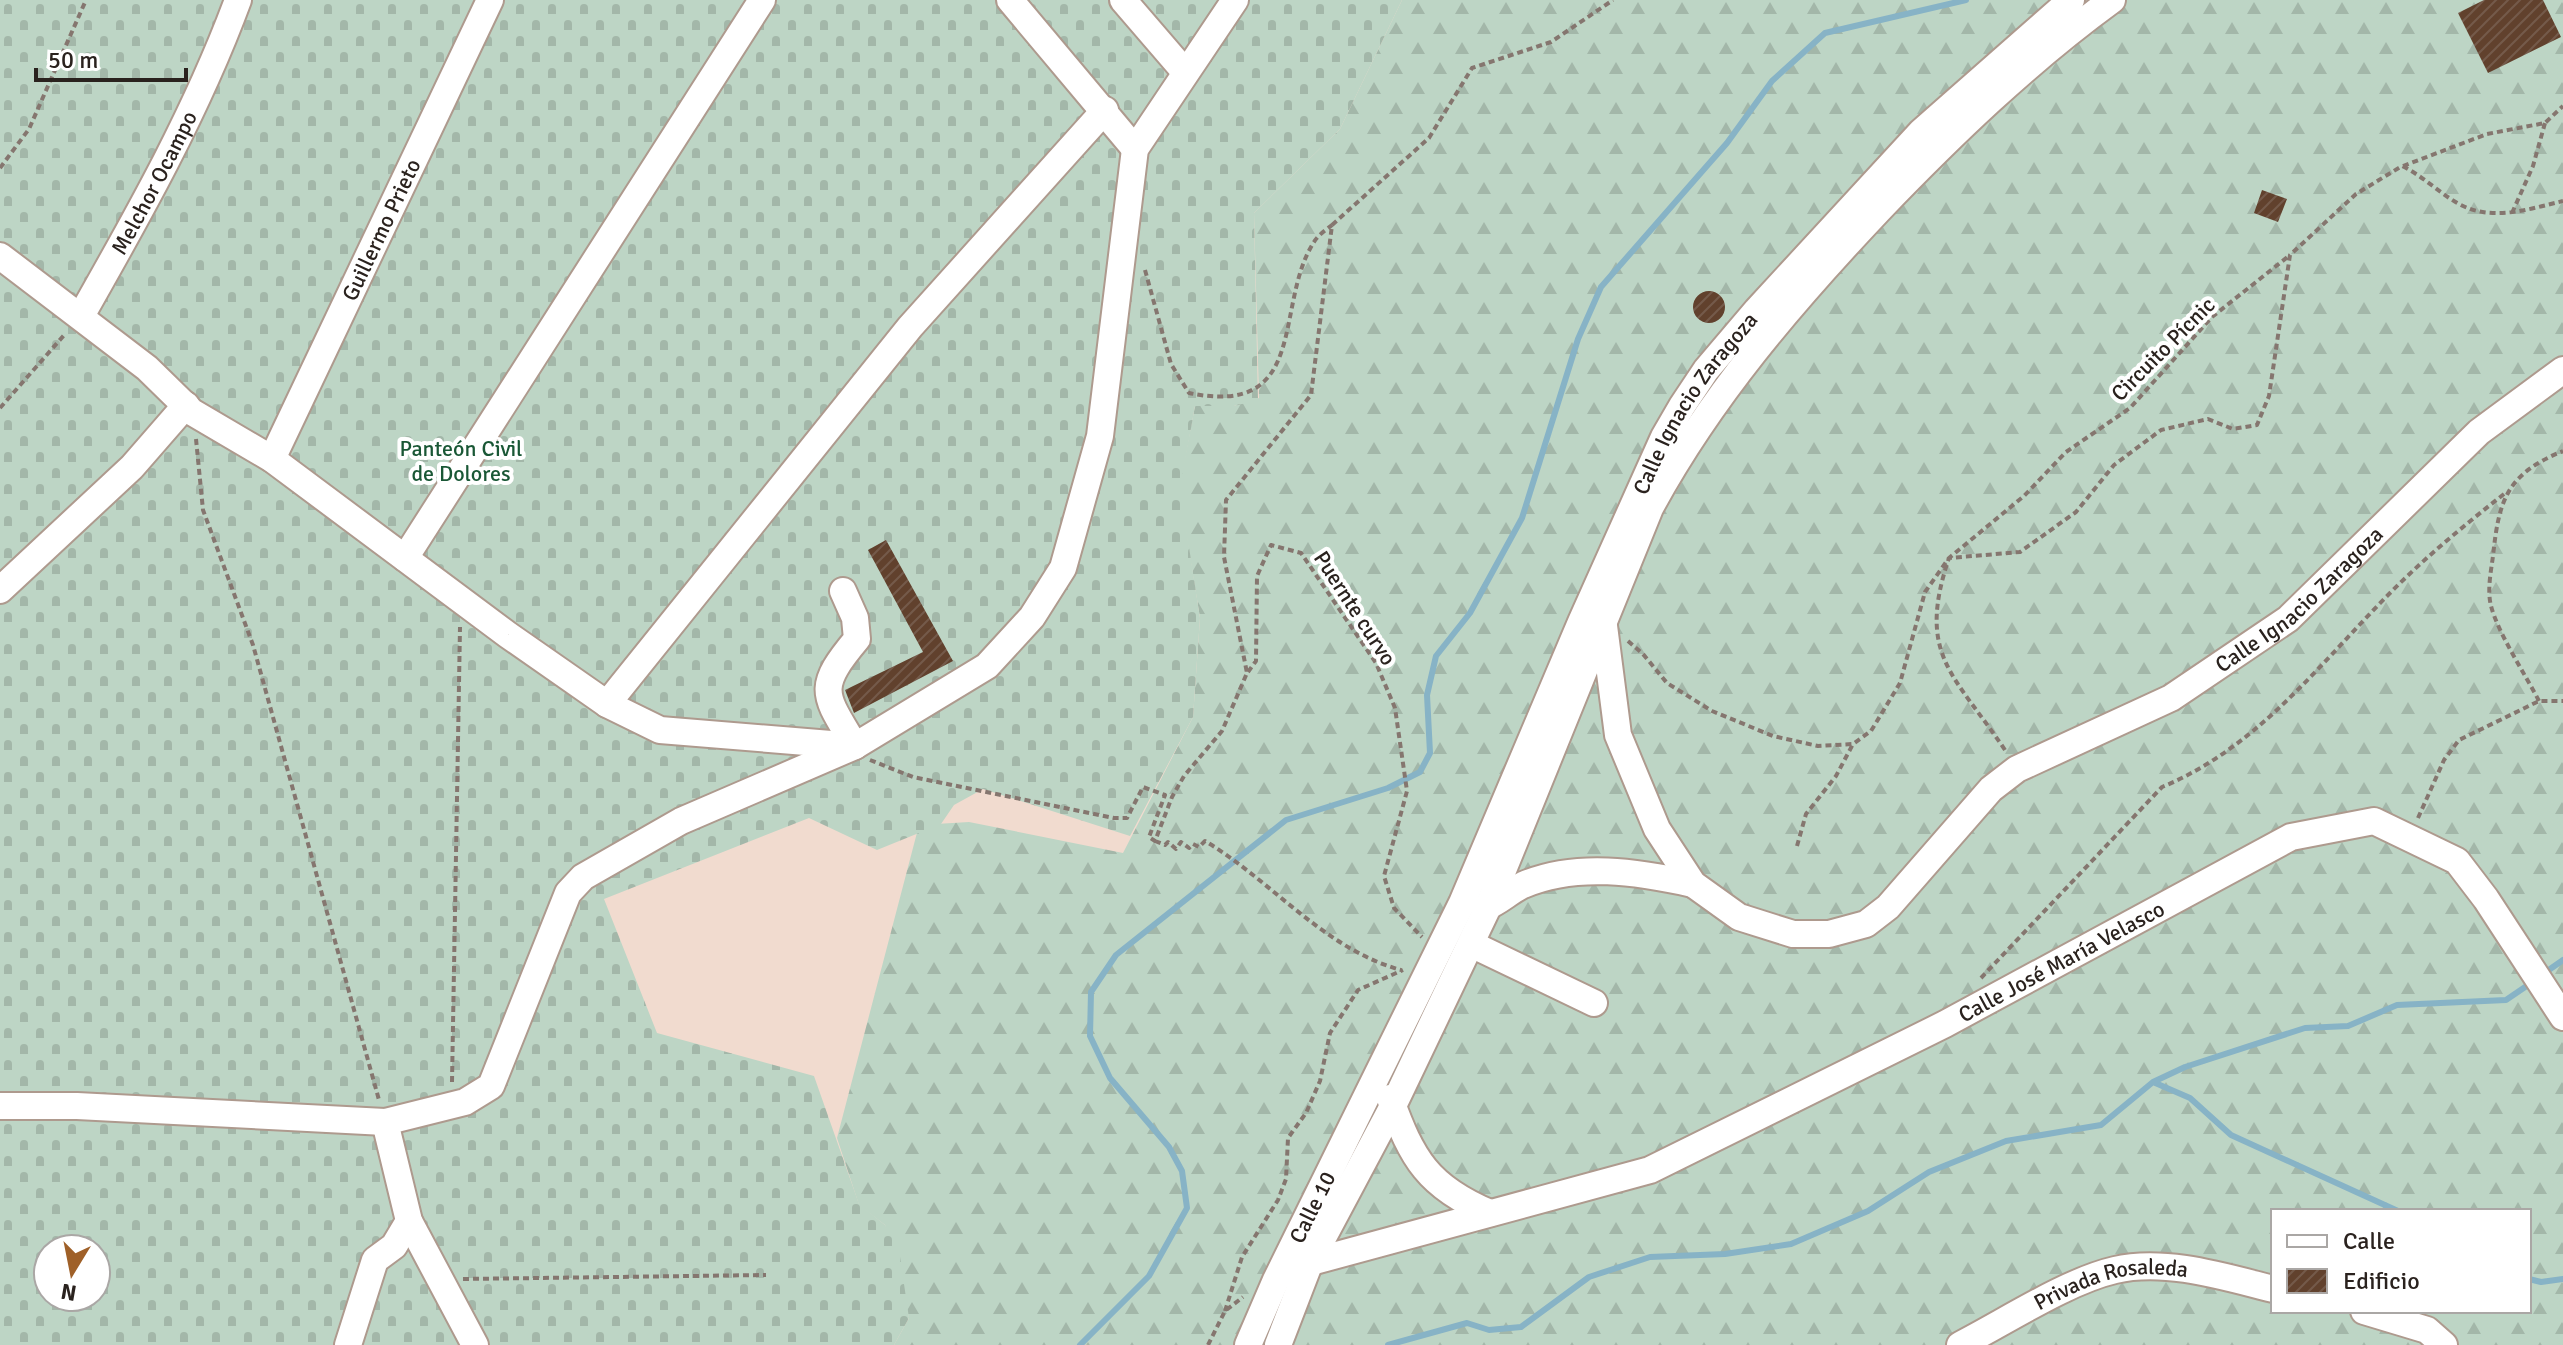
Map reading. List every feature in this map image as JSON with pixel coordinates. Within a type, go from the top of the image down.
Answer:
[{"type":"street","name":"Melchor Ocampo","points":[[81,316],[150,193],[223,41],[238,0]]},
{"type":"street","name":"Guillermo Prieto","points":[[272,459],[490,0]]},
{"type":"street","points":[[405,558],[762,0]]},
{"type":"street","points":[[1010,0],[1135,149]]},
{"type":"street","points":[[1123,0],[1185,72]]},
{"type":"street","points":[[0,1106],[77,1106],[385,1122],[465,1102],[491,1086],[568,893],[583,877],[681,821],[855,746],[987,666],[1032,617],[1063,568],[1100,436],[1135,149],[1235,0]]},
{"type":"street","name":"Calle Ignacio Zaragoza","points":[[1380,1070],[1412,978],[1438,952],[1462,903],[1664,437],[1706,370],[1921,132],[2071,0]]},
{"type":"street","name":"Calle Ignacio Zaragoza","points":[[1393,1106],[1488,907],[1650,508],[1701,420],[1811,281],[1951,135],[2112,0]]},
{"type":"street","points":[[607,704],[910,327],[1105,110]]},
{"type":"street","points":[[0,256],[147,368],[191,410],[272,459],[459,599],[607,704],[660,730],[855,746]]},
{"type":"street","name":"Calle Ignacio Zaragoza","points":[[1603,621],[1618,735],[1657,829],[1693,884],[1739,917],[1793,934],[1829,934],[1866,924],[1888,907],[1991,789],[2017,769],[2171,698],[2288,619],[2479,432],[2563,370]]},
{"type":"street","points":[[0,590],[191,410]]},
{"type":"street","points":[[843,591],[855,618],[857,639],[832,669],[828,700],[855,746]]},
{"type":"street","name":"Calle José María Velasco","points":[[1278,1275],[1310,1262],[1650,1170],[1988,1002],[2291,837],[2374,821],[2457,861],[2486,899],[2563,1017]]},
{"type":"street","name":"Calle Ignacio Zaragoza","points":[[1488,907],[1523,885],[1566,875],[1613,871],[1693,884]]},
{"type":"street","points":[[1462,903],[1488,907]]},
{"type":"street","points":[[1471,944],[1594,1003]]},
{"type":"street","points":[[1380,1070],[1413,1153],[1435,1183],[1490,1213]]},
{"type":"street","name":"Calle 10","points":[[1248,1345],[1278,1275],[1380,1070]]},
{"type":"street","name":"Calle 10","points":[[1278,1345],[1310,1262],[1393,1106]]},
{"type":"street","points":[[385,1122],[409,1221],[475,1345]]},
{"type":"street","points":[[348,1345],[375,1260],[394,1246],[409,1221]]},
{"type":"street","name":"Privada Rosaleda","points":[[1960,1345],[2080,1283],[2115,1270],[2178,1269],[2271,1289]]},
{"type":"street","points":[[2371,1313],[2427,1330],[2444,1345]]},
{"type":"path","points":[[0,168],[29,129],[86,0]]},
{"type":"path","points":[[1142,258],[1171,364],[1189,393],[1221,400],[1254,391],[1270,376],[1289,328],[1314,240],[1429,138],[1472,68],[1551,42],[1613,0]]},
{"type":"path","points":[[2512,213],[2533,166],[2545,123],[2563,106]]},
{"type":"path","name":"Circuito Pícnic","points":[[1797,846],[1806,814],[1836,776],[1853,744],[1871,731],[1900,683],[1925,592],[1949,558],[2024,496],[2066,452],[2130,408],[2212,317],[2290,255],[2356,194],[2402,166],[2487,134],[2545,123]]},
{"type":"path","points":[[2402,166],[2422,176],[2459,204],[2485,213],[2512,213],[2563,201]]},
{"type":"path","points":[[1155,841],[1172,797],[1184,776],[1222,731],[1247,673],[1224,557],[1226,500],[1256,459],[1311,395],[1332,225]]},
{"type":"path","points":[[2017,769],[1946,667],[1936,643],[1934,623],[1938,590],[1949,558],[2020,552],[2076,512],[2114,465],[2161,430],[2208,419],[2233,429],[2257,425],[2269,396],[2290,255]]},
{"type":"path","points":[[0,408],[81,316]]},
{"type":"path","points":[[191,410],[203,510],[253,645],[385,1122]]},
{"type":"path","points":[[1975,986],[1994,961],[2162,787],[2195,773],[2264,723],[2394,590],[2504,494],[2519,476],[2563,451]]},
{"type":"path","points":[[2504,494],[2497,515],[2490,582],[2491,606],[2539,701]]},
{"type":"path","name":"Puernte curvo","points":[[1247,673],[1256,661],[1257,576],[1271,545],[1301,553],[1376,663],[1395,708],[1407,791],[1384,876],[1394,908],[1438,952]]},
{"type":"path","points":[[451,1104],[459,832],[459,599]]},
{"type":"path","points":[[1603,621],[1643,654],[1667,683],[1712,711],[1773,736],[1818,746],[1853,744]]},
{"type":"path","points":[[2409,838],[2444,760],[2459,740],[2539,701],[2563,701]]},
{"type":"path","points":[[855,746],[875,764],[913,777],[1114,818],[1127,818],[1143,787],[1165,795],[1149,837],[1165,845],[1168,842],[1176,849],[1181,842],[1189,848],[1193,844],[1199,847],[1205,841],[1284,897],[1325,934],[1412,978]]},
{"type":"path","points":[[1208,1345],[1225,1311],[1242,1257],[1278,1200],[1286,1179],[1288,1138],[1306,1113],[1320,1081],[1330,1033],[1358,990],[1412,978]]},
{"type":"path","points":[[441,1279],[766,1275]]},
{"type":"path","points":[[1225,1311],[1258,1285],[1278,1275]]},
{"type":"green space","name":"Panteón Civil de Dolores","points":[[0,0],[1402,0],[1340,129],[1254,213],[1258,400],[1234,406],[1195,406],[1180,489],[1200,618],[1193,717],[1130,836],[983,789],[954,805],[941,824],[877,850],[809,818],[604,899],[657,1033],[814,1076],[859,1204],[885,1225],[899,1250],[909,1318],[894,1345],[0,1345]]},
{"type":"green space","points":[[1402,0],[2563,0],[2563,1345],[894,1345],[909,1318],[885,1225],[859,1205],[837,1138],[919,825],[969,822],[1123,853],[1193,717],[1200,618],[1179,489],[1195,406],[1234,406],[1259,398],[1254,213],[1340,129]]},
{"type":"building","points":[[2484,0],[2543,0],[2561,37],[2488,73],[2458,13]]},
{"type":"building","points":[[2262,190],[2287,199],[2278,222],[2254,213]]},
{"type":"building","points":[[1709,291],[1720,296],[1725,307],[1720,318],[1709,323],[1698,318],[1693,307],[1698,296]]},
{"type":"building","points":[[886,540],[953,661],[854,713],[845,690],[923,652],[868,550]]},
{"type":"waterway","points":[[1080,1345],[1149,1276],[1187,1208],[1182,1171],[1169,1147],[1110,1078],[1090,1036],[1091,992],[1116,955],[1286,820],[1388,788],[1420,772],[1430,753],[1427,695],[1436,656],[1470,613],[1522,518],[1578,339],[1601,287],[1727,143],[1772,81],[1825,33],[1966,0]]},
{"type":"waterway","points":[[2543,974],[2563,960]]},
{"type":"waterway","points":[[1388,1345],[1467,1323],[1489,1330],[1521,1327],[1589,1277],[1650,1257],[1725,1254],[1791,1244],[1868,1211],[1929,1172],[2006,1141],[2101,1125],[2153,1082],[2185,1067],[2305,1028],[2348,1026],[2397,1005],[2506,1000],[2531,983]]},
{"type":"waterway","points":[[2153,1082],[2190,1098],[2231,1135],[2394,1209]]},
{"type":"waterway","points":[[2531,1280],[2541,1282],[2563,1279]]}]
